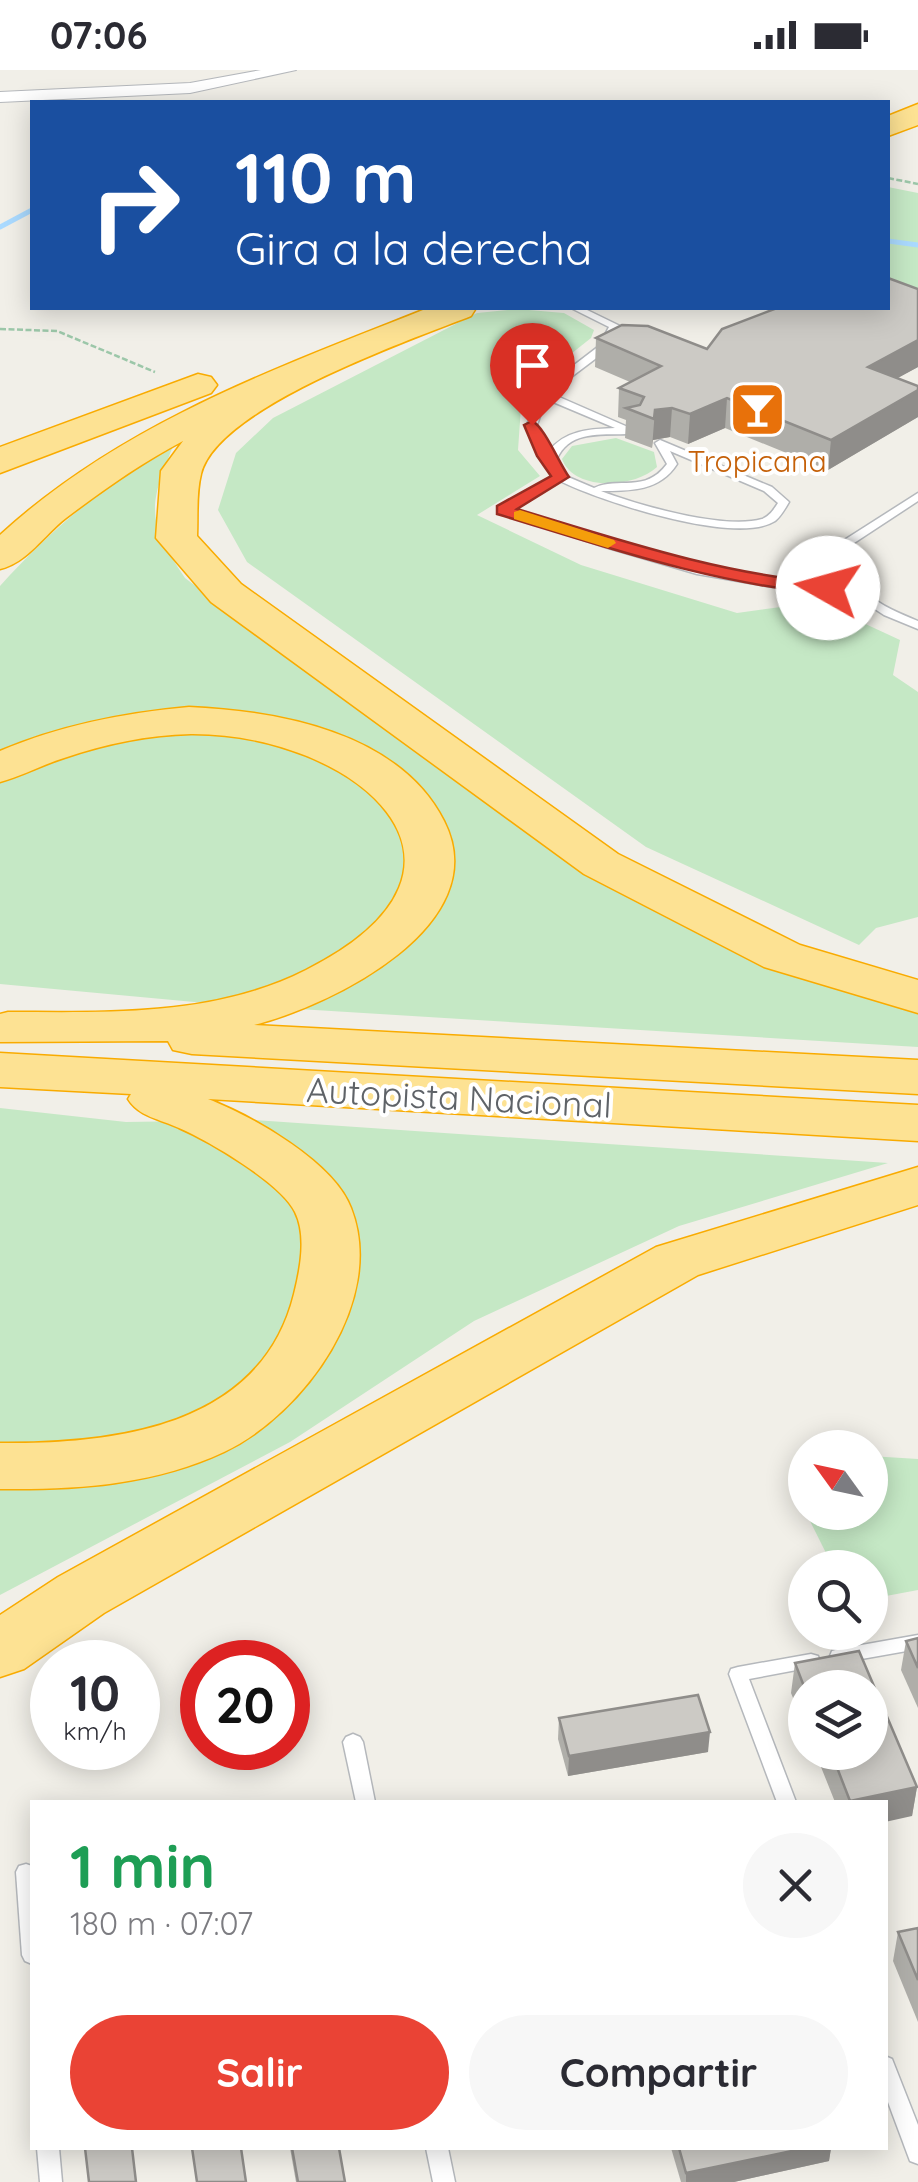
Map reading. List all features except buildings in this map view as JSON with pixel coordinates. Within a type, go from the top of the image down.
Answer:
[{"type":"highway","points":[[890,107],[918,95]]},
{"type":"highway","points":[[890,126],[918,114]]},
{"type":"highway","points":[[0,462],[390,310]]},
{"type":"highway","points":[[0,558],[69,495],[148,446],[292,377],[453,310]]},
{"type":"highway","points":[[8,499],[72,454],[243,368]]},
{"type":"highway","points":[[292,377],[209,432],[181,471],[176,538],[226,593],[601,864],[782,956],[918,997]]},
{"type":"highway","points":[[0,768],[44,746],[102,730],[171,722],[245,725],[356,760],[407,799],[424,830],[428,865],[412,914],[370,956],[306,990],[213,1018],[3,1042]]},
{"type":"highway","name":"Autopista Nacional","points":[[3,1042],[918,1077]]},
{"type":"highway","name":"Autopista Nacional","points":[[3,1042],[90,1079],[918,1122]]},
{"type":"highway","points":[[0,1466],[69,1468],[150,1455],[227,1423],[276,1385],[316,1326],[329,1255],[322,1206],[276,1158],[211,1117],[90,1079]]},
{"type":"highway","points":[[0,1650],[80,1595],[678,1261],[918,1186]]},
{"type":"street","points":[[0,97],[190,88],[288,70]]},
{"type":"lane","points":[[580,310],[614,326],[603,348],[543,394],[532,425],[560,477],[585,487],[671,512],[729,522],[760,523],[774,517],[784,502],[768,490],[660,444],[672,464],[667,475],[627,488],[585,487]]},
{"type":"lane","points":[[543,394],[632,431],[588,433],[561,441],[552,451],[550,464]]},
{"type":"lane","points":[[560,477],[503,510],[694,568],[762,583],[799,583],[856,594],[918,625]]},
{"type":"lane","points":[[856,594],[844,567],[842,546],[918,496]]},
{"type":"lane","points":[[799,583],[844,567]]},
{"type":"lane","points":[[785,1800],[738,1674],[918,1642]]},
{"type":"lane","points":[[353,1742],[366,1800]]},
{"type":"lane","points":[[26,1872],[30,1927]]},
{"type":"lane","points":[[888,2074],[918,2154]]},
{"type":"lane","points":[[48,2150],[51,2182]]},
{"type":"lane","points":[[437,2150],[444,2182]]},
{"type":"path","points":[[890,178],[918,184]]},
{"type":"path","points":[[0,329],[58,331],[153,372],[171,372]]},
{"type":"green space","points":[[890,187],[918,193],[918,300],[890,291]]},
{"type":"green space","points":[[477,313],[564,313],[594,330],[591,338],[522,393],[518,450],[540,476],[477,515],[581,565],[737,613],[818,602],[900,640],[893,675],[918,692],[918,917],[876,928],[859,945],[646,847],[247,562],[218,510],[236,453],[273,418]]},
{"type":"green space","points":[[616,438],[654,452],[657,467],[635,479],[592,482],[569,470],[562,459],[572,446]]},
{"type":"green space","points":[[174,444],[159,483],[155,513],[163,541],[185,578],[467,790],[593,876],[776,971],[918,1010],[918,1047],[216,1004],[0,984],[0,586],[81,508]]},
{"type":"green space","points":[[0,1108],[126,1122],[253,1120],[888,1163],[679,1226],[474,1321],[290,1442],[0,1595]]},
{"type":"green space","points":[[888,1457],[918,1459],[918,1590],[888,1596],[888,1550],[824,1550],[814,1530],[888,1530]]},
{"type":"waterway","points":[[0,227],[30,211]]},
{"type":"waterway","points":[[890,241],[918,245]]},
{"type":"slow traffic","points":[[520,515],[608,543]]},
{"type":"place","name":"Tropicana","points":[[757,410]]},
{"type":"route","points":[[532,425],[545,456],[560,477],[503,510],[694,568],[762,583],[828,588]]}]
